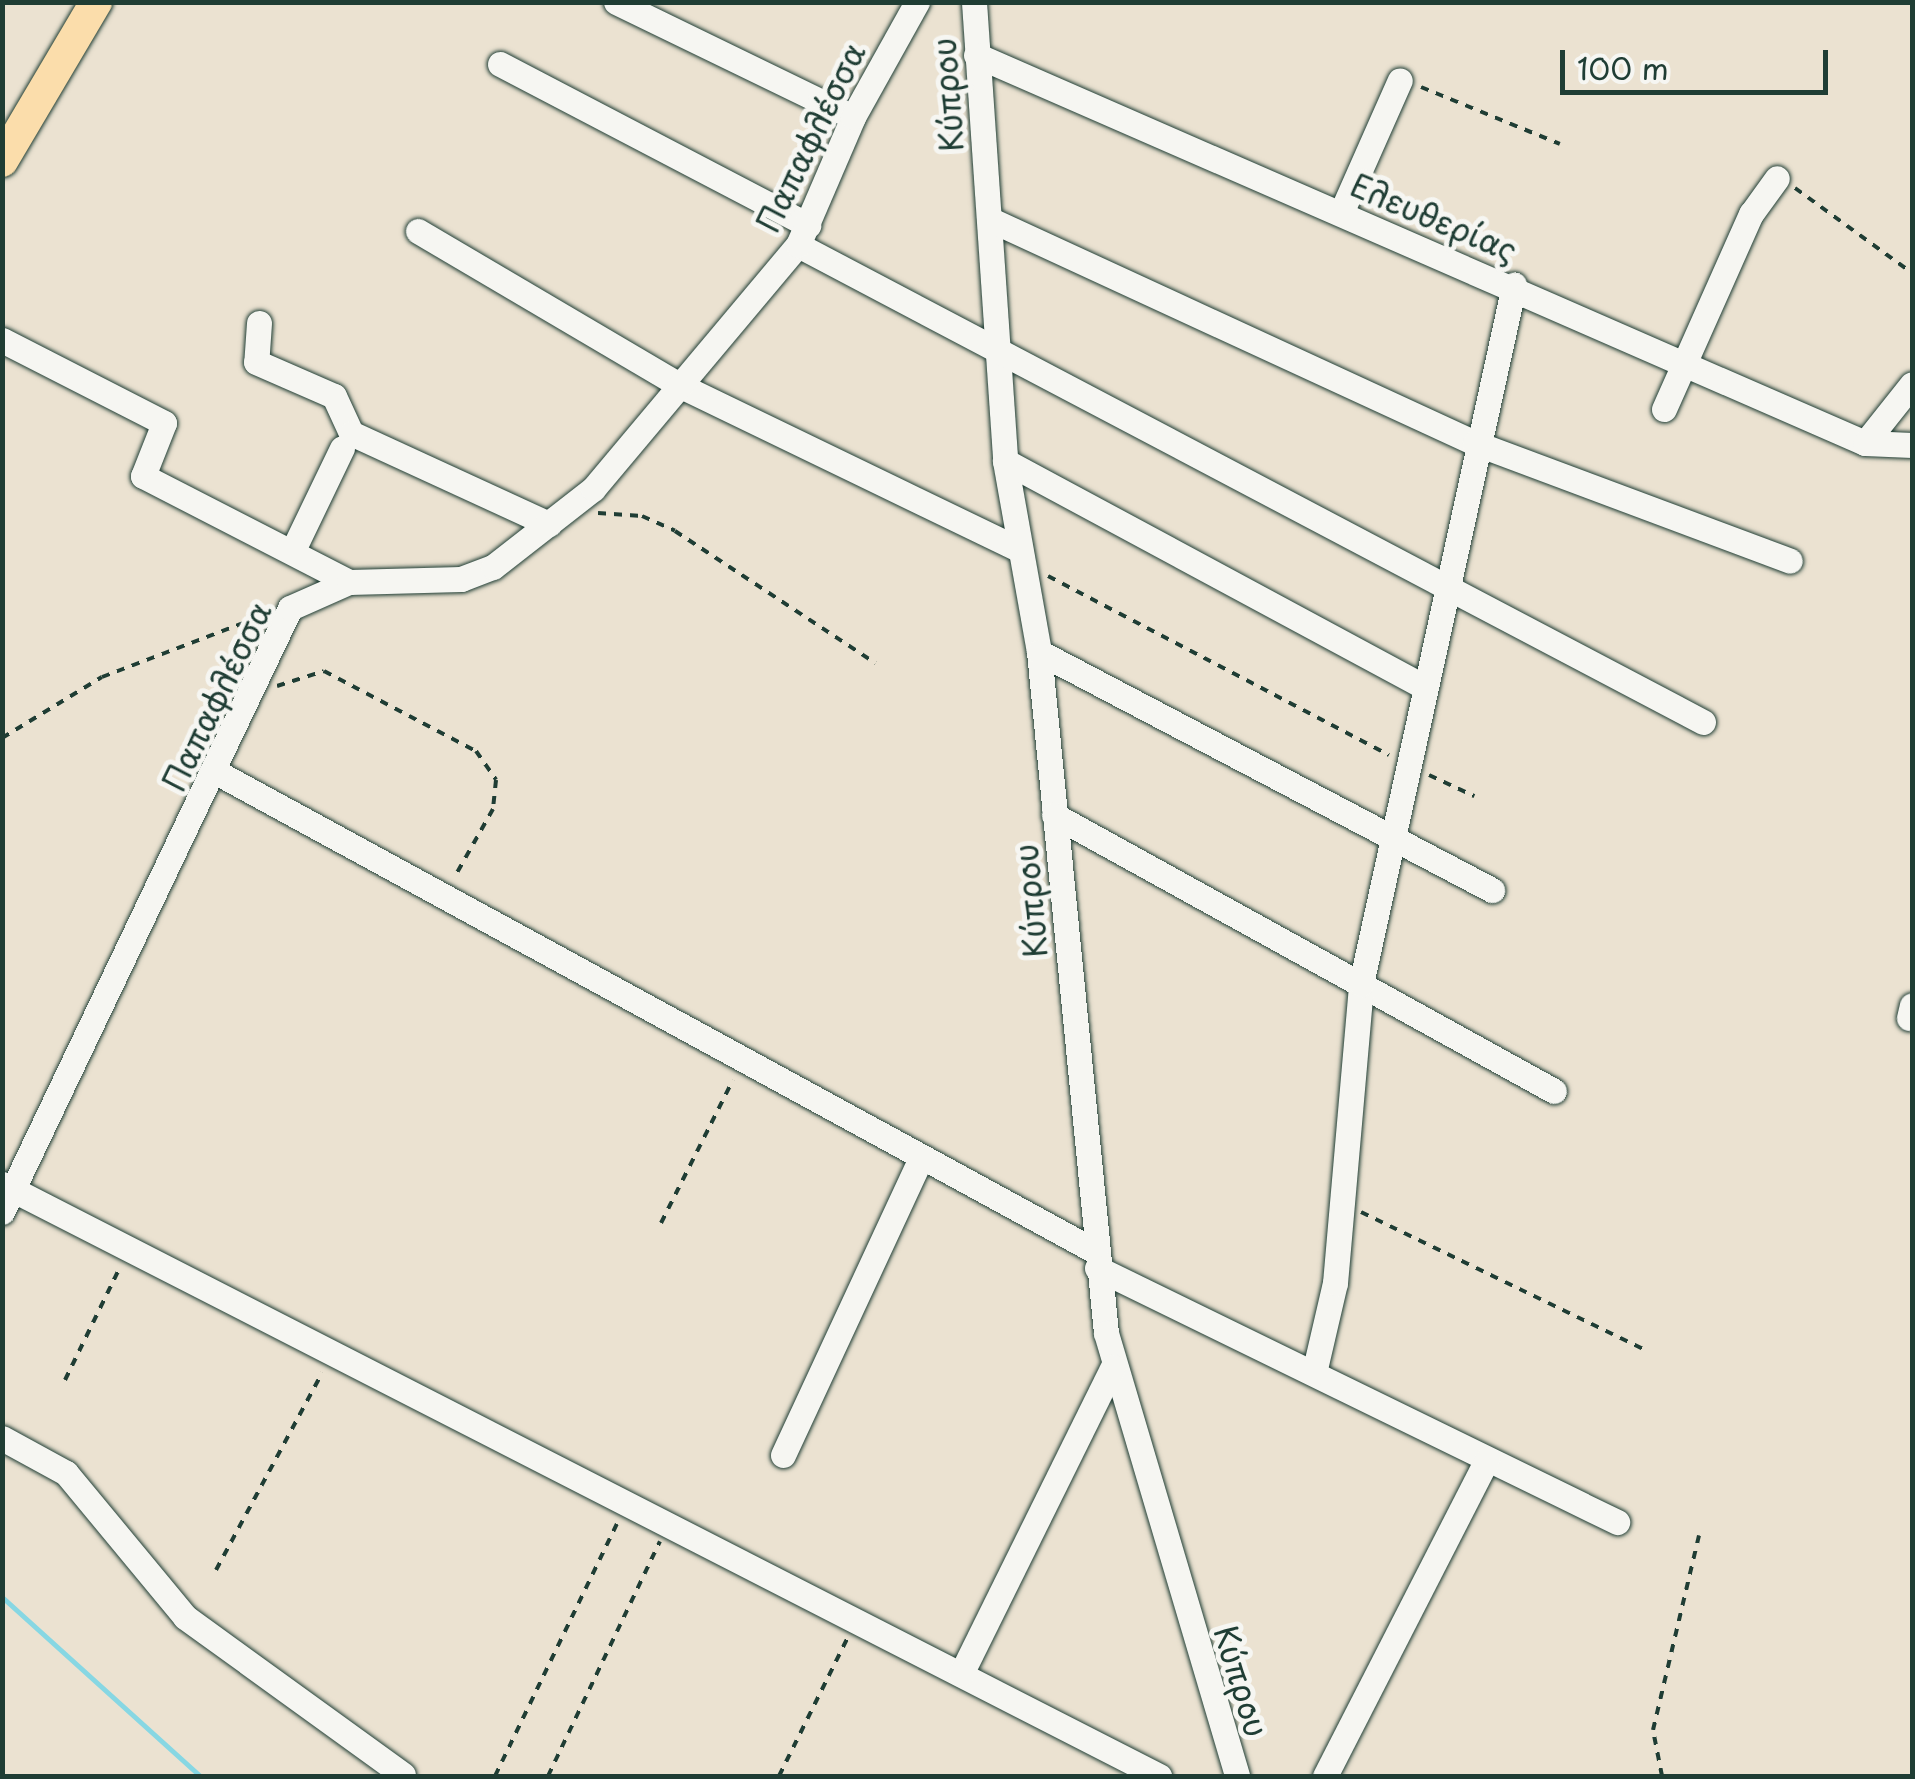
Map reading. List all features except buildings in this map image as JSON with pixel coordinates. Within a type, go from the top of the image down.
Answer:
[{"type":"main road","points":[[2,161],[96,2]]},
{"type":"street","points":[[616,2],[853,117]]},
{"type":"street","name":"Παπαφλέσσα","points":[[6,1195],[253,698],[290,608],[349,582],[461,579],[494,568],[558,518],[683,387],[803,235],[853,117],[917,2]]},
{"type":"street","name":"Κύπρου","points":[[974,2],[1005,461],[1039,652],[1096,1260],[1113,1366],[1237,1776]]},
{"type":"street","name":"Ελευθερίας","points":[[976,55],[1688,358],[1865,443],[1912,445]]},
{"type":"street","points":[[500,64],[803,235],[997,351],[1703,722]]},
{"type":"street","points":[[1341,212],[1400,80]]},
{"type":"street","points":[[1664,409],[1751,214],[1777,178]]},
{"type":"street","points":[[989,219],[1476,443],[1790,561]]},
{"type":"street","points":[[418,231],[683,387],[1022,558]]},
{"type":"street","points":[[1314,1374],[1344,1204],[1361,984],[1423,686],[1449,591],[1476,443],[1514,286]]},
{"type":"street","points":[[259,323],[256,362],[334,396],[351,433],[558,518]]},
{"type":"street","points":[[2,340],[164,423],[143,476],[294,550],[349,582]]},
{"type":"street","points":[[1865,443],[1912,384]]},
{"type":"street","points":[[294,550],[342,448]]},
{"type":"street","points":[[1005,461],[1423,686]]},
{"type":"street","points":[[1039,652],[1492,890]]},
{"type":"street","points":[[216,772],[740,1064],[921,1158],[1096,1260],[1314,1374],[1618,1522]]},
{"type":"street","points":[[1054,815],[1554,1091]]},
{"type":"street","points":[[783,1456],[921,1158]]},
{"type":"street","points":[[6,1195],[128,1249],[1159,1776]]},
{"type":"street","points":[[961,1674],[1113,1366]]},
{"type":"street","points":[[2,1438],[66,1472],[185,1617],[403,1775]]},
{"type":"street","points":[[1325,1776],[1487,1459]]},
{"type":"path","points":[[1400,80],[1560,144]]},
{"type":"path","points":[[1777,178],[1912,273]]},
{"type":"path","points":[[558,518],[642,516],[675,531],[875,663]]},
{"type":"path","points":[[1022,558],[1408,766],[1474,796]]},
{"type":"path","points":[[2,738],[102,677],[290,608]]},
{"type":"path","points":[[253,698],[324,671],[476,751],[496,780],[493,808],[465,862],[435,894]]},
{"type":"path","points":[[661,1223],[740,1064]]},
{"type":"path","points":[[1344,1204],[1644,1350]]},
{"type":"path","points":[[65,1380],[128,1249]]},
{"type":"path","points":[[216,1570],[332,1354]]},
{"type":"path","points":[[495,1776],[626,1506]]},
{"type":"path","points":[[548,1776],[667,1527]]},
{"type":"path","points":[[1662,1776],[1653,1730],[1699,1535]]},
{"type":"path","points":[[779,1776],[856,1620]]},
{"type":"waterway","points":[[2,1597],[200,1776]]}]
